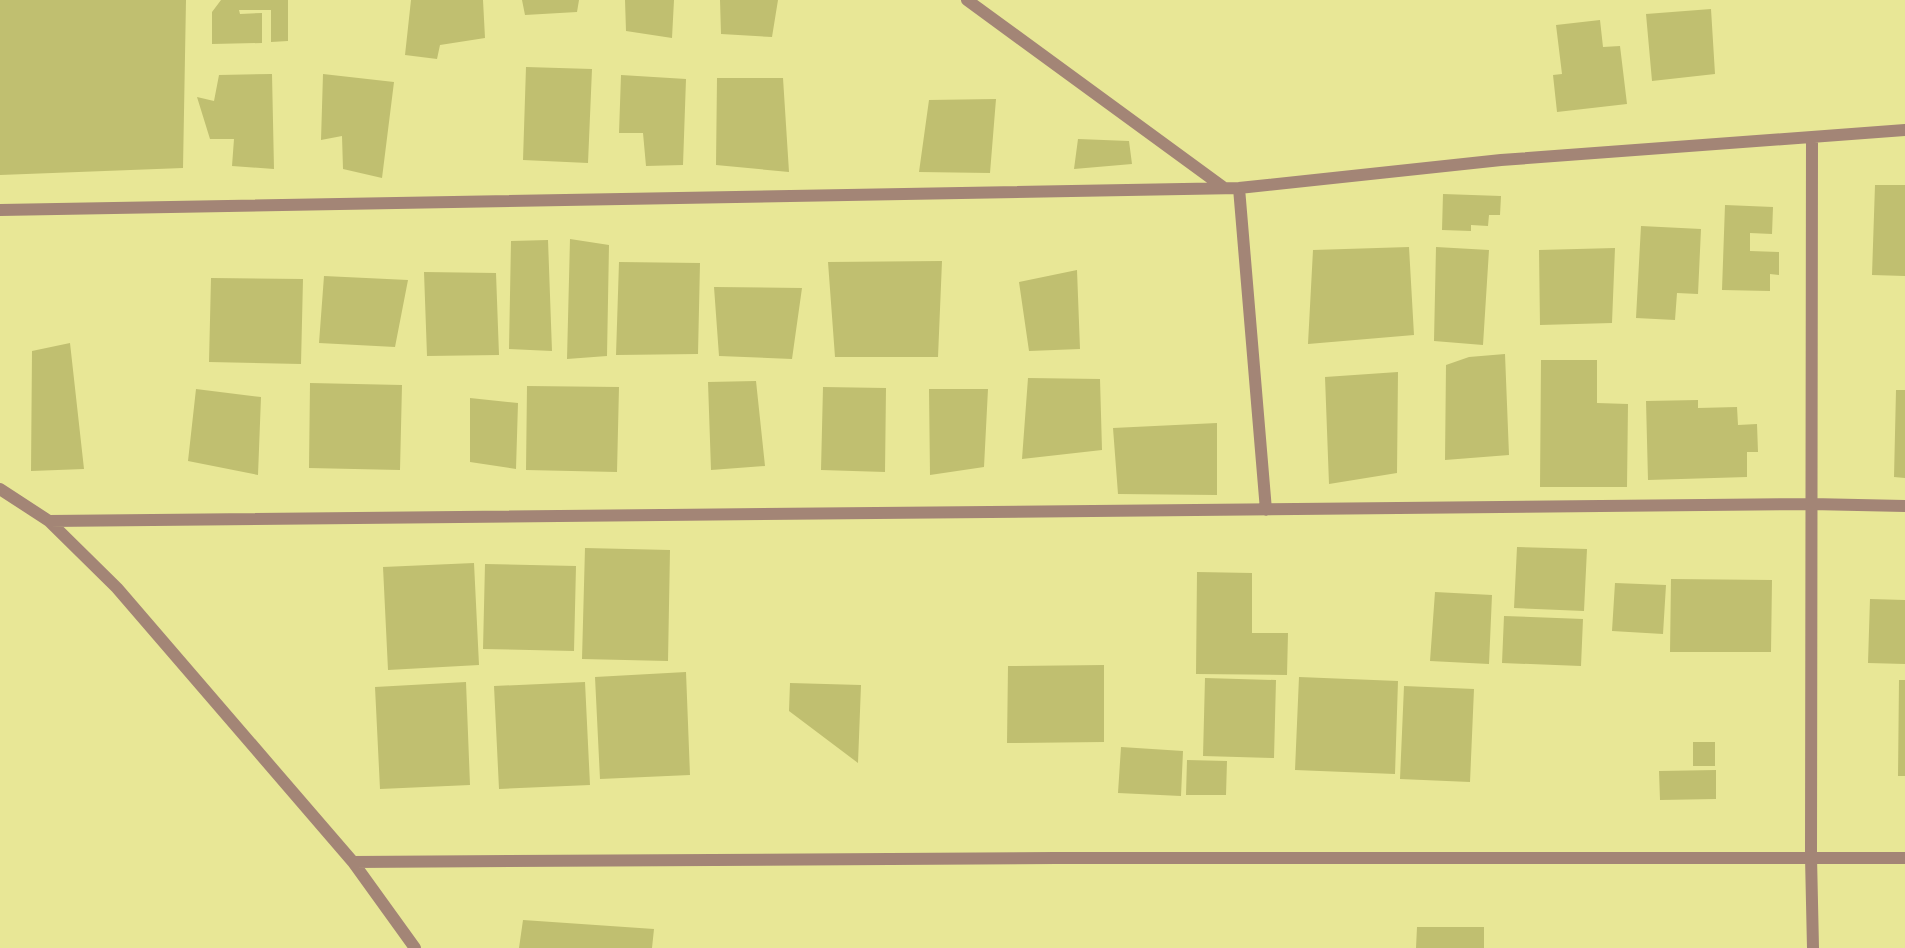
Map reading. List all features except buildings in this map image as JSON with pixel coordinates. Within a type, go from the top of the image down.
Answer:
[{"type":"street","points":[[967,0],[1223,187]]},
{"type":"street","points":[[0,210],[1239,188],[1501,160],[1905,130]]},
{"type":"street","points":[[1812,138],[1810,857],[1813,948]]},
{"type":"street","points":[[1239,188],[1266,510]]},
{"type":"street","points":[[0,490],[49,521],[117,588],[353,862],[415,948]]},
{"type":"street","points":[[49,521],[1811,504],[1905,506]]},
{"type":"street","points":[[353,862],[1066,858],[1905,858]]}]
